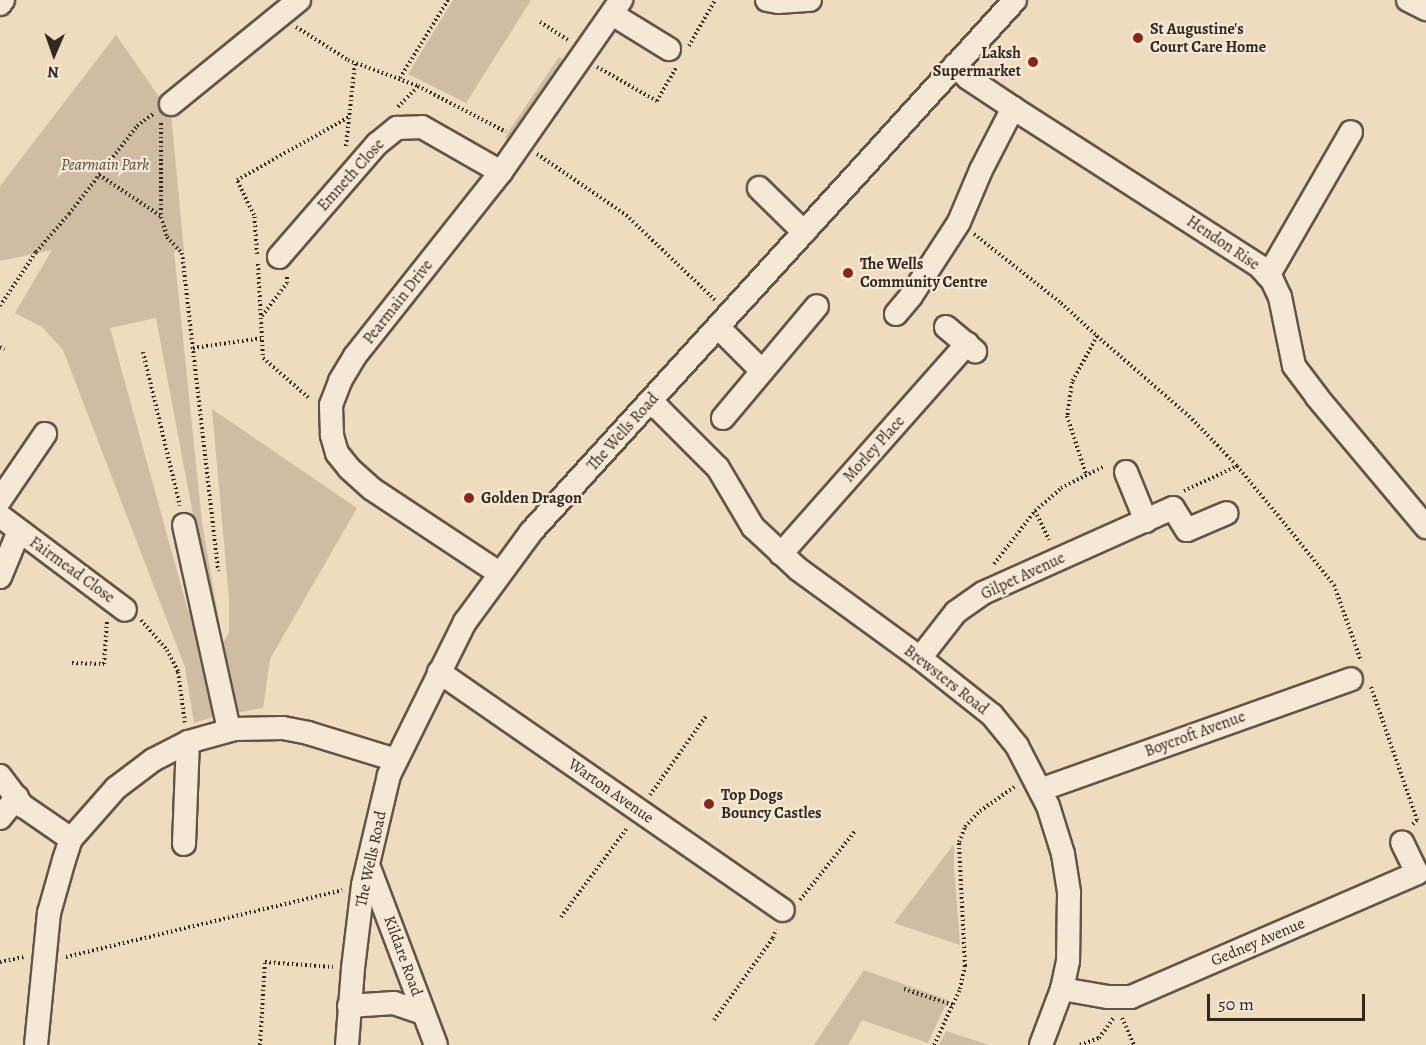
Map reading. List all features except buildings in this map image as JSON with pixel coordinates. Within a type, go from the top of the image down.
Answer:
[{"type":"street","points":[[0,4],[3,0]]},
{"type":"street","points":[[166,107],[222,57],[281,17],[299,0]]},
{"type":"street","points":[[767,0],[778,2],[810,0]]},
{"type":"street","name":"The Wells Road","points":[[347,1045],[349,1006],[366,875],[396,760],[439,672],[450,639],[531,532],[1016,0]]},
{"type":"street","points":[[1408,0],[1426,9]]},
{"type":"street","points":[[616,7],[669,49]]},
{"type":"street","name":"Pearmain Drive","points":[[499,573],[424,514],[372,489],[337,453],[332,435],[331,405],[340,381],[355,356],[494,167],[616,7]]},
{"type":"street","name":"Hendon Rise","points":[[955,65],[968,78],[1013,108],[1248,257],[1268,276],[1280,297],[1294,366],[1317,397],[1426,527]]},
{"type":"street","points":[[896,314],[911,296],[959,222],[981,170],[1013,108]]},
{"type":"street","name":"Emneth Close","points":[[283,265],[295,229],[377,144],[397,128],[422,127],[494,167]]},
{"type":"street","points":[[1268,276],[1351,132]]},
{"type":"street","points":[[759,188],[804,232]]},
{"type":"street","points":[[723,418],[817,306]]},
{"type":"street","points":[[724,320],[761,370]]},
{"type":"street","name":"Morley Place","points":[[782,554],[971,348],[946,327]]},
{"type":"street","name":"Brewsters Road","points":[[648,404],[659,409],[718,468],[753,527],[798,569],[920,658],[992,716],[1017,746],[1036,783],[1063,854],[1069,893],[1068,961],[1062,989],[1041,1045]]},
{"type":"street","points":[[0,500],[45,434]]},
{"type":"street","points":[[1126,472],[1146,521]]},
{"type":"street","points":[[1173,508],[1187,530],[1227,513]]},
{"type":"street","name":"Gilpet Avenue","points":[[920,658],[956,612],[983,593],[1173,508]]},
{"type":"street","name":"Fairmead Close","points":[[0,516],[117,603]]},
{"type":"street","points":[[184,525],[229,730]]},
{"type":"street","name":"Fairmead Close","points":[[0,578],[19,531]]},
{"type":"street","name":"Warton Avenue","points":[[439,672],[783,910]]},
{"type":"street","name":"Boycroft Avenue","points":[[1036,783],[1361,675]]},
{"type":"street","points":[[36,1045],[49,913],[71,839],[116,788],[153,760],[188,742],[229,730],[283,728],[308,733],[396,760]]},
{"type":"street","points":[[184,844],[188,742]]},
{"type":"street","points":[[0,776],[23,806],[71,839]]},
{"type":"street","points":[[0,818],[17,797]]},
{"type":"street","name":"Gedney Avenue","points":[[1062,989],[1108,997],[1131,997],[1384,888],[1417,873],[1402,842]]},
{"type":"street","name":"Kildare Road","points":[[366,875],[400,944],[436,1045]]},
{"type":"street","name":"Kildare Road","points":[[349,1006],[394,1002],[423,1013]]},
{"type":"path","points":[[400,78],[448,0]]},
{"type":"path","points":[[708,12],[715,0]]},
{"type":"path","points":[[281,17],[354,63],[400,78],[506,132],[494,167]]},
{"type":"path","points":[[540,22],[568,40]]},
{"type":"path","points":[[346,151],[354,63]]},
{"type":"path","points":[[0,306],[36,252],[137,126],[166,107]]},
{"type":"path","points":[[166,107],[161,217],[167,237],[182,253],[219,579]]},
{"type":"path","points":[[307,402],[309,398],[263,358],[254,215],[237,180],[349,117]]},
{"type":"path","points":[[542,157],[626,215],[724,320]]},
{"type":"path","points":[[99,175],[161,217]]},
{"type":"path","points":[[959,222],[1060,303],[1192,419],[1237,466],[1334,585],[1361,675],[1417,820],[1400,837],[1402,842]]},
{"type":"path","points":[[261,316],[286,283],[283,265]]},
{"type":"path","points":[[1086,474],[1067,416],[1072,382],[1097,336]]},
{"type":"path","points":[[193,348],[262,338]]},
{"type":"path","points":[[143,352],[184,525]]},
{"type":"path","points":[[983,593],[990,569],[1035,511],[1061,488],[1086,474],[1120,460],[1126,472]]},
{"type":"path","points":[[1173,508],[1171,497],[1237,466]]},
{"type":"path","points":[[1035,511],[1059,560]]},
{"type":"path","points":[[72,663],[104,664],[117,603],[143,622],[167,650],[178,672],[188,742]]},
{"type":"path","points":[[561,916],[706,716]]},
{"type":"path","points":[[934,1045],[960,989],[965,966],[959,842],[965,827],[980,811],[1036,783]]},
{"type":"path","points":[[714,1020],[773,938],[783,910],[800,900],[855,831]]},
{"type":"path","points":[[43,963],[180,929],[366,875]]},
{"type":"path","points":[[260,1045],[265,962],[320,966]]},
{"type":"path","points":[[904,989],[953,1005]]},
{"type":"path","points":[[1080,1045],[1099,1038],[1118,1010],[1134,1045]]},
{"type":"green space","points":[[453,0],[531,0],[466,103],[408,74]]},
{"type":"green space","name":"Pearmain Park","points":[[116,35],[171,114],[184,251],[174,251],[202,522],[220,627],[216,637],[156,318],[110,328],[188,611],[198,608],[216,716],[194,723],[185,667],[63,350],[42,327],[15,313],[52,250],[0,261],[0,186]]},
{"type":"green space","points":[[559,57],[565,61],[511,141],[505,137]]},
{"type":"green space","points":[[212,409],[357,508],[270,659],[263,708],[230,714],[218,650],[229,633],[229,599]]},
{"type":"green space","points":[[954,844],[954,867],[960,945],[894,923]]},
{"type":"green space","points":[[864,970],[948,1000],[928,1043],[862,1020],[848,1045],[814,1045]]},
{"type":"green space","points":[[946,1031],[989,1045],[939,1045]]},
{"type":"place","name":"St Augustine's Court Care Home","points":[[1138,38]]},
{"type":"place","name":"Laksh Supermarket","points":[[1033,62]]},
{"type":"place","name":"The Wells Community Centre","points":[[848,273]]},
{"type":"place","name":"Golden Dragon","points":[[469,498]]},
{"type":"place","name":"Top Dogs Bouncy Castles","points":[[709,804]]}]
